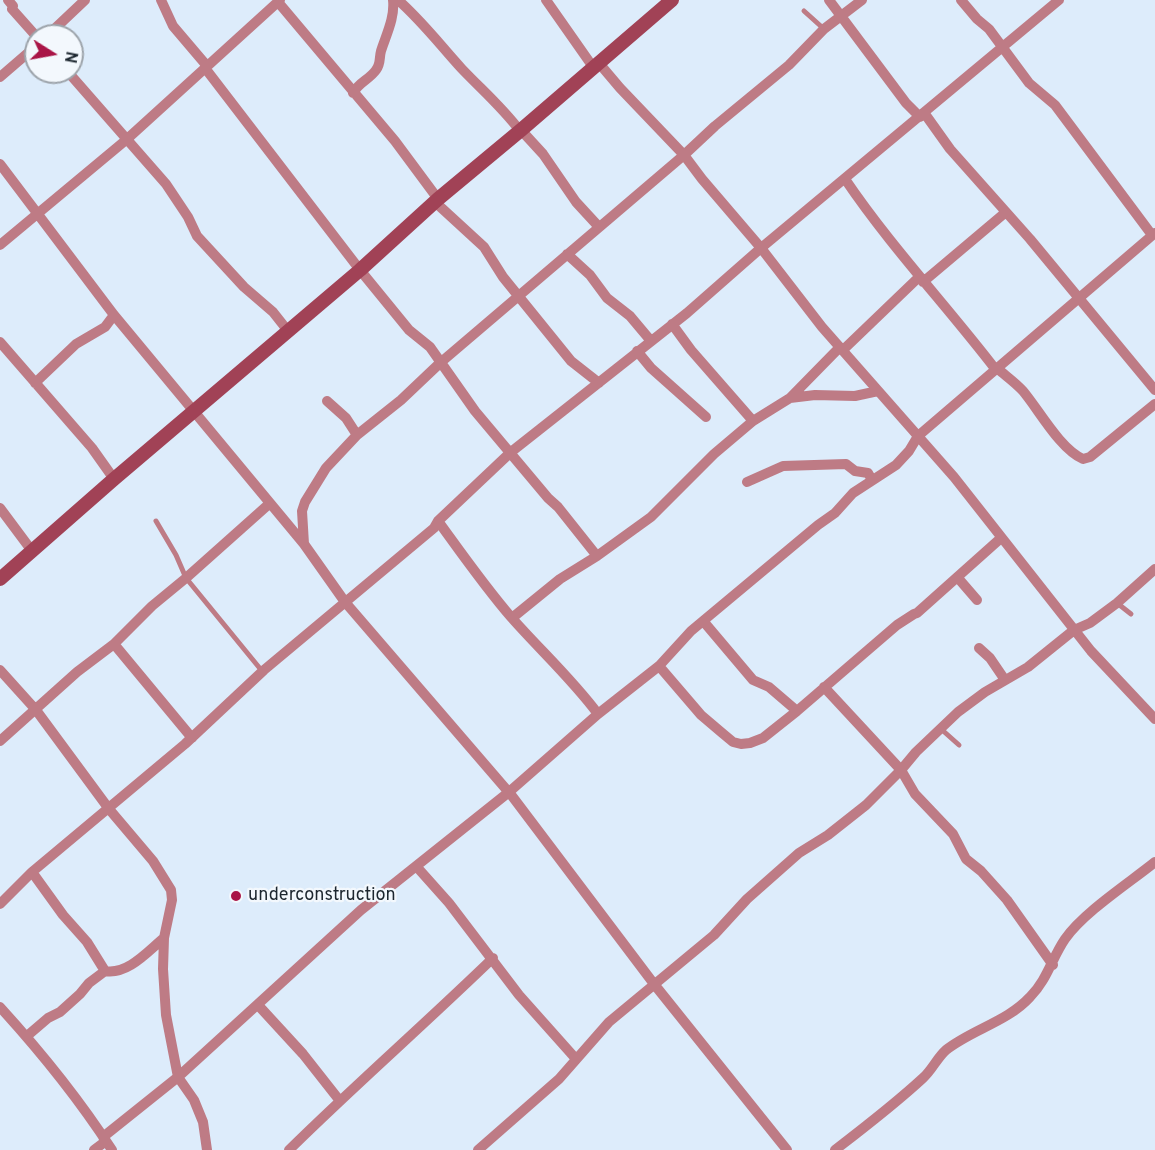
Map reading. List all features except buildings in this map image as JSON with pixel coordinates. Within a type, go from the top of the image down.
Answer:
[{"type":"street","points":[[8,0],[13,6],[12,9],[25,24]]},
{"type":"street","points":[[60,24],[85,0]]},
{"type":"street","points":[[161,0],[180,36],[360,270],[409,330],[430,347],[475,411],[597,556]]},
{"type":"street","points":[[353,93],[358,83],[375,72],[380,64],[381,51],[390,25],[393,0]]},
{"type":"street","points":[[398,0],[418,17],[543,154],[576,202],[599,227]]},
{"type":"street","points":[[546,0],[596,65],[684,156],[841,349],[976,503],[1091,651],[1155,719]]},
{"type":"street","points":[[0,579],[672,0]]},
{"type":"street","points":[[830,0],[906,103],[923,116],[1030,238],[1155,390]]},
{"type":"street","points":[[304,544],[302,512],[305,502],[326,468],[357,435],[402,400],[440,363],[789,65],[824,29],[862,0]]},
{"type":"street","points":[[94,1150],[107,1142],[361,910],[509,792],[598,714],[658,666],[691,631],[835,513],[853,493],[896,465],[909,451],[918,436],[1153,237],[1054,105],[1029,83],[1003,47],[961,0]]},
{"type":"street","points":[[0,904],[32,872],[192,738],[262,671],[434,528],[438,521],[511,452],[672,324],[1059,0]]},
{"type":"street","points":[[0,245],[126,140],[279,1],[395,141],[436,201],[480,243],[503,277],[571,361],[599,383]]},
{"type":"street","points":[[0,77],[24,56]]},
{"type":"street","points":[[78,84],[166,184],[188,217],[197,236],[244,286],[273,312],[288,331]]},
{"type":"street","points":[[0,164],[114,315],[192,412],[304,544],[345,602],[509,792],[654,984],[787,1150]]},
{"type":"street","points":[[845,179],[921,279],[997,369],[1023,391],[1041,417],[1072,452],[1083,459],[1090,457],[1155,404]]},
{"type":"street","points":[[512,618],[561,579],[651,517],[714,454],[753,421],[790,398],[841,349],[921,279],[1006,212]]},
{"type":"street","points":[[567,254],[590,275],[607,298],[630,316],[651,340]]},
{"type":"street","points":[[35,383],[76,344],[105,327],[114,315]]},
{"type":"street","points":[[672,324],[691,350],[753,421]]},
{"type":"street","points":[[0,342],[88,443],[114,479]]},
{"type":"street","points":[[637,351],[651,368],[706,417]]},
{"type":"street","points":[[790,398],[855,396],[878,391]]},
{"type":"street","points":[[327,400],[346,418],[357,435]]},
{"type":"street","points":[[747,482],[783,466],[846,464],[855,471],[868,473],[872,480]]},
{"type":"street","points":[[0,741],[77,672],[114,644],[152,606],[269,504]]},
{"type":"street","points":[[0,508],[32,551]]},
{"type":"street","points":[[438,521],[494,597],[580,689],[598,714]]},
{"type":"street","points":[[658,666],[701,716],[733,742],[741,744],[763,738],[897,625],[917,613],[1001,538]]},
{"type":"street","points":[[478,1150],[559,1079],[609,1022],[714,935],[747,899],[775,874],[866,805],[958,712],[1028,667],[1074,630],[1090,623],[1117,603],[1155,569]]},
{"type":"street","points":[[958,578],[977,600]]},
{"type":"street","points":[[704,622],[753,680],[769,687],[797,711]]},
{"type":"street","points":[[114,644],[192,738]]},
{"type":"street","points":[[979,648],[990,658],[1005,680]]},
{"type":"street","points":[[0,670],[36,710],[109,809],[153,861],[171,890],[172,900],[164,938],[163,969],[166,1015],[178,1077],[194,1100],[203,1122],[207,1150]]},
{"type":"street","points":[[824,687],[901,770],[915,794],[953,834],[966,860],[981,871],[1007,900],[1053,965]]},
{"type":"street","points":[[835,1150],[926,1076],[945,1051],[1015,1011],[1032,996],[1053,965],[1065,939],[1075,928],[1092,911],[1155,862]]},
{"type":"street","points":[[416,866],[493,958],[519,995],[576,1059]]},
{"type":"street","points":[[32,872],[63,915],[87,942],[105,971]]},
{"type":"street","points":[[27,1036],[48,1018],[60,1012],[89,983],[105,971],[113,972],[124,969],[164,938]]},
{"type":"street","points":[[290,1150],[493,958]]},
{"type":"street","points":[[258,1005],[303,1054],[340,1101]]},
{"type":"street","points":[[0,1007],[27,1036],[107,1142]]},
{"type":"lane","points":[[804,11],[824,29]]},
{"type":"lane","points":[[156,521],[176,555],[186,578],[262,671]]},
{"type":"lane","points":[[1117,603],[1131,614]]},
{"type":"lane","points":[[941,729],[958,745]]},
{"type":"place","name":"underconstruction","points":[[236,896]]}]
